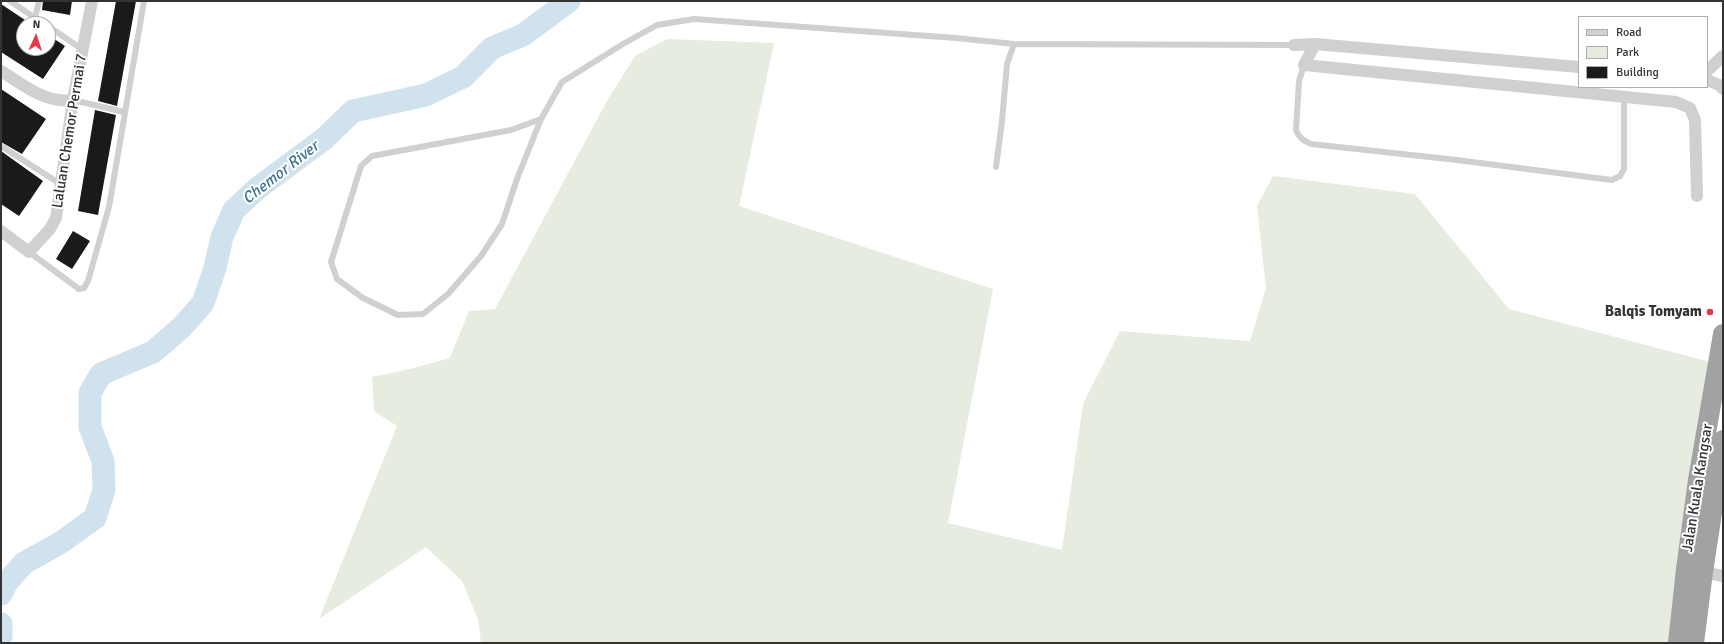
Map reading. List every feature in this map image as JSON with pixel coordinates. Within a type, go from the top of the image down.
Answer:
[{"type":"highway","name":"Jalan Kuala Kangsar","points":[[1694,643],[1694,571],[1698,480],[1723,334]]},
{"type":"highway","name":"Jalan Kuala Kangsar","points":[[1678,643],[1723,440]]},
{"type":"street","name":"Laluan Chemor Permai 7","points":[[29,252],[50,229],[56,218],[62,186],[73,100],[84,51],[92,1]]},
{"type":"street","points":[[1315,44],[1304,65],[1624,92],[1676,102],[1690,108],[1695,120],[1697,196]]},
{"type":"street","points":[[1294,45],[1315,44],[1578,67]]},
{"type":"street","points":[[1708,70],[1723,56]]},
{"type":"street","points":[[1,71],[40,96],[54,100],[73,100]]},
{"type":"street","points":[[1708,80],[1723,88]]},
{"type":"street","points":[[1,232],[29,252]]},
{"type":"street","points":[[1694,571],[1723,576]]},
{"type":"lane","points":[[10,1],[33,16]]},
{"type":"lane","points":[[36,16],[39,1]]},
{"type":"lane","points":[[29,252],[79,289],[84,288],[88,281],[109,207],[144,1]]},
{"type":"lane","points":[[541,119],[511,130],[372,156],[361,166],[331,262],[337,279],[363,298],[398,314],[423,314],[448,294],[480,256],[502,224],[517,179],[541,119],[562,82],[657,25],[694,19],[1014,44],[1294,45]]},
{"type":"lane","points":[[56,32],[84,51]]},
{"type":"lane","points":[[996,168],[1007,64],[1014,44]]},
{"type":"lane","points":[[1304,65],[1299,81],[1296,130],[1298,136],[1311,144],[1442,158],[1612,180],[1620,176],[1624,169],[1624,92]]},
{"type":"lane","points":[[73,100],[124,112]]},
{"type":"lane","points":[[1,146],[62,186]]},
{"type":"green space","points":[[667,39],[774,43],[739,206],[993,289],[948,523],[1062,550],[1083,404],[1120,331],[1250,341],[1266,288],[1257,206],[1273,176],[1415,194],[1509,309],[1718,364],[1678,643],[481,643],[478,619],[462,581],[426,547],[319,619],[397,426],[374,411],[372,377],[410,369],[450,358],[469,311],[495,309],[607,101],[635,56]]},
{"type":"building","points":[[43,1],[72,1],[70,15],[42,10]]},
{"type":"building","points":[[116,1],[136,1],[117,106],[98,101]]},
{"type":"building","points":[[1,4],[19,16],[16,16],[16,56],[56,56],[56,40],[65,46],[43,79],[1,52]]},
{"type":"building","points":[[1,89],[46,119],[22,154],[1,142]]},
{"type":"building","points":[[95,110],[116,115],[98,215],[78,211]]},
{"type":"building","points":[[1,151],[43,181],[19,216],[1,204]]},
{"type":"building","points":[[73,231],[90,241],[72,269],[56,259]]},
{"type":"waterway","name":"Chemor River","points":[[1,594],[7,582],[24,563],[60,543],[95,518],[104,490],[103,461],[90,427],[90,393],[101,374],[153,352],[182,327],[203,303],[215,268],[222,237],[234,210],[259,187],[324,139],[353,111],[426,95],[463,77],[492,48],[523,35],[569,1]]},
{"type":"waterway","name":"Chemor River","points":[[1,624],[1,636]]},
{"type":"place","name":"Balqis Tomyam","points":[[1710,312]]}]
